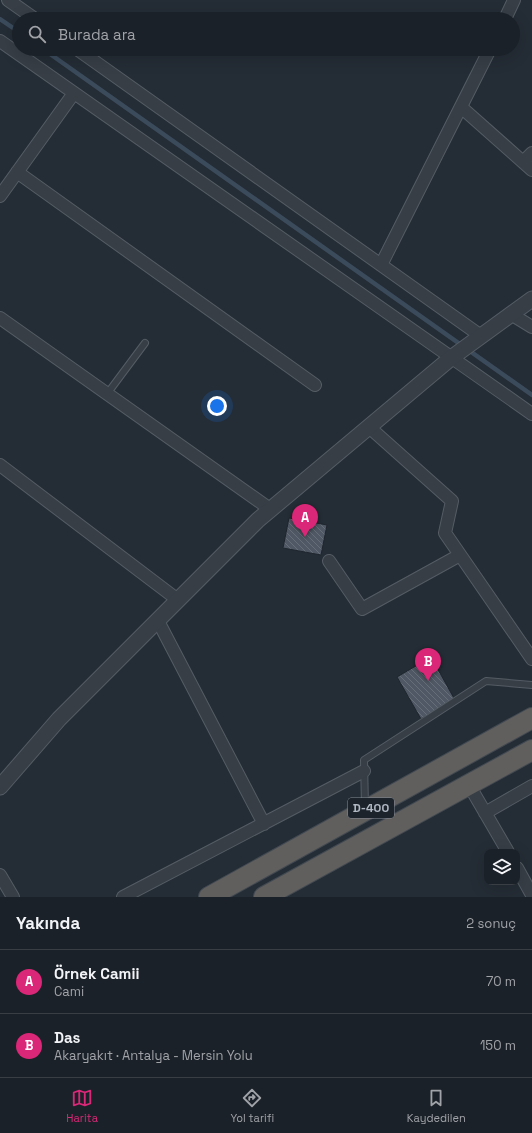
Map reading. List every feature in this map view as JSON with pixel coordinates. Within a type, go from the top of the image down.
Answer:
[{"type":"highway","name":"D-400","points":[[209,897],[532,718]]},
{"type":"highway","name":"D-400","points":[[264,897],[532,750]]},
{"type":"street","points":[[8,0],[25,12]]},
{"type":"street","points":[[508,12],[514,0]]},
{"type":"street","points":[[0,41],[12,49]]},
{"type":"street","points":[[22,56],[532,414]]},
{"type":"street","points":[[87,56],[481,336]]},
{"type":"street","points":[[382,265],[486,56]]},
{"type":"street","points":[[0,196],[74,92]]},
{"type":"street","points":[[461,107],[528,166],[532,153]]},
{"type":"street","points":[[17,172],[314,385]]},
{"type":"street","points":[[0,787],[59,719],[258,520],[451,358],[532,299]]},
{"type":"street","points":[[511,314],[532,327]]},
{"type":"street","points":[[0,318],[270,509]]},
{"type":"street","points":[[369,427],[452,501],[445,533],[532,659]]},
{"type":"street","points":[[0,465],[178,600]]},
{"type":"street","points":[[329,561],[362,609],[460,555]]},
{"type":"street","points":[[158,621],[264,824]]},
{"type":"street","points":[[124,897],[364,771]]},
{"type":"street","points":[[470,785],[506,849]]},
{"type":"street","points":[[485,812],[532,786]]},
{"type":"street","points":[[520,873],[532,895]]},
{"type":"street","points":[[0,875],[13,897]]},
{"type":"lane","points":[[107,394],[145,343]]},
{"type":"lane","points":[[365,811],[364,760],[486,681],[532,685]]},
{"type":"building","points":[[289,518],[327,525],[321,555],[283,548]]},
{"type":"building","points":[[431,657],[455,700],[421,719],[397,677]]},
{"type":"waterway","points":[[0,19],[12,27]]},
{"type":"waterway","points":[[53,56],[532,395]]},
{"type":"place","name":"Örnek Camii","points":[[305,537]]},
{"type":"place","name":"Das","points":[[428,681]]}]
